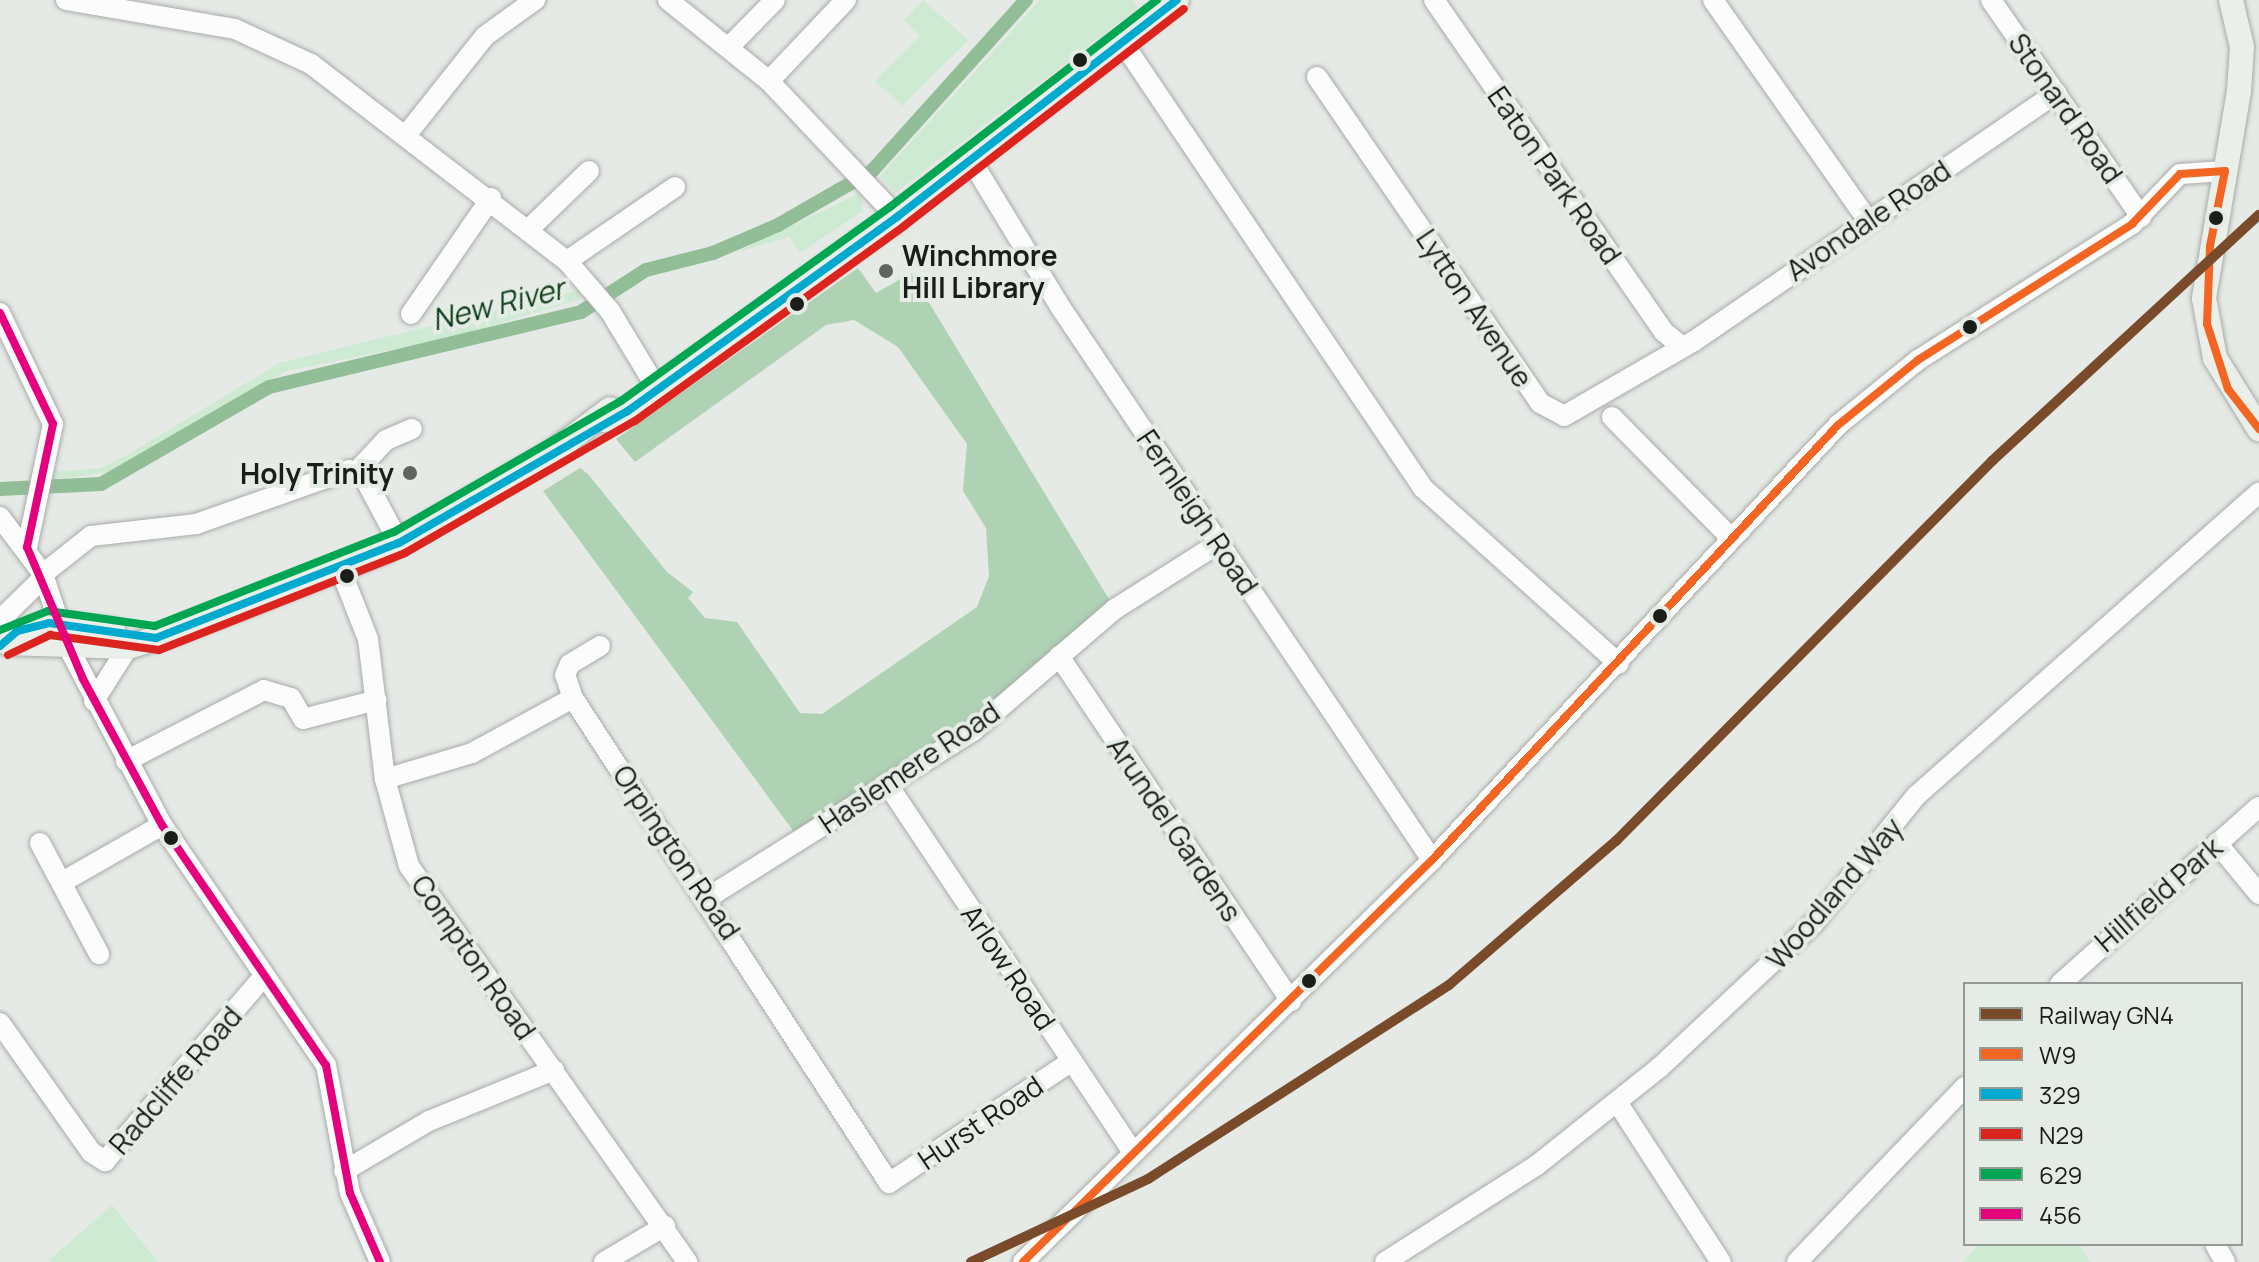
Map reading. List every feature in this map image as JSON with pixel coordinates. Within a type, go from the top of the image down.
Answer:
[{"type":"main road","points":[[2235,2],[2242,47],[2217,208],[2207,324],[2228,389],[2259,429]]},
{"type":"main road","points":[[2,636],[62,632],[137,643],[399,543],[604,420],[621,402],[630,404],[656,387],[897,217],[1125,46],[1167,3]]},
{"type":"street","points":[[66,0],[267,41],[311,64],[530,228],[567,261],[610,311],[656,387]]},
{"type":"street","points":[[407,134],[485,36],[535,0]]},
{"type":"street","points":[[668,0],[730,46],[769,81],[845,156],[897,217]]},
{"type":"street","points":[[730,46],[775,0]]},
{"type":"street","points":[[769,81],[846,0]]},
{"type":"street","name":"Eaton Park Road","points":[[1434,0],[1664,332],[1680,345]]},
{"type":"street","points":[[1713,0],[1867,219]]},
{"type":"street","name":"Stonard Road","points":[[1991,0],[2141,217]]},
{"type":"street","points":[[1125,46],[1423,488],[1619,664]]},
{"type":"street","name":"Lytton Avenue","points":[[1317,77],[1542,405],[1575,415],[1680,345]]},
{"type":"street","name":"Avondale Road","points":[[1680,345],[1867,219],[2060,99]]},
{"type":"street","name":"Fernleigh Road","points":[[971,160],[1219,543],[1432,860]]},
{"type":"street","points":[[530,228],[589,171]]},
{"type":"street","points":[[1026,1260],[1131,1149],[1291,1001],[1432,860],[1619,664],[1730,537],[1872,395],[2141,217],[2180,174],[2225,171]]},
{"type":"street","points":[[567,261],[675,187]]},
{"type":"street","points":[[411,314],[491,198]]},
{"type":"street","points":[[0,313],[53,424],[44,484],[27,547]]},
{"type":"street","points":[[1612,417],[1730,537]]},
{"type":"street","points":[[2,636],[43,576],[91,536],[196,524],[358,470],[386,440],[412,429]]},
{"type":"street","points":[[358,470],[399,543]]},
{"type":"street","name":"Woodland Way","points":[[1385,1262],[1537,1165],[1617,1102],[1813,924],[1916,796],[2259,493]]},
{"type":"street","points":[[0,517],[27,547],[43,576],[62,632],[94,701],[162,825],[326,1065],[344,1171],[380,1262]]},
{"type":"street","name":"Haslemere Road","points":[[709,897],[973,731],[1115,609],[1219,543]]},
{"type":"street","name":"Compton Road","points":[[340,568],[368,639],[385,779],[409,866],[665,1226],[687,1262]]},
{"type":"street","points":[[94,701],[137,643]]},
{"type":"street","points":[[385,779],[472,753],[573,698],[565,675],[570,664],[600,646]]},
{"type":"street","name":"Arundel Gardens","points":[[1059,656],[1291,1001]]},
{"type":"street","points":[[126,761],[264,690],[291,698],[303,719],[377,700]]},
{"type":"street","name":"Orpington Road","points":[[573,698],[709,897],[889,1183]]},
{"type":"street","name":"Arlow Road","points":[[888,785],[1131,1149]]},
{"type":"street","name":"Hillfield Park","points":[[2062,982],[2259,807]]},
{"type":"street","points":[[64,881],[162,825]]},
{"type":"street","points":[[40,843],[64,881],[99,954]]},
{"type":"street","points":[[2217,843],[2259,894]]},
{"type":"street","name":"Radcliffe Road","points":[[0,1023],[91,1152],[105,1161],[264,976]]},
{"type":"street","name":"Hurst Road","points":[[889,1183],[1072,1061]]},
{"type":"street","points":[[344,1171],[429,1121],[554,1070]]},
{"type":"street","points":[[1797,1262],[1963,1089]]},
{"type":"street","points":[[1617,1102],[1721,1262]]},
{"type":"street","points":[[604,1262],[665,1226]]},
{"type":"green space","points":[[923,0],[969,40],[902,106],[875,81],[919,36],[904,20]]},
{"type":"green space","points":[[1040,0],[1132,0],[1138,8],[895,193],[880,176]]},
{"type":"green space","points":[[860,193],[863,211],[800,253],[789,237],[734,253]]},
{"type":"green space","points":[[858,268],[876,293],[911,273],[1115,609],[921,763],[800,840],[543,491],[580,468],[588,474],[667,572],[693,592],[688,598],[705,618],[737,622],[800,713],[822,714],[977,607],[989,576],[986,528],[963,491],[967,444],[898,347],[854,320],[826,325],[635,462],[616,439]]},
{"type":"green space","points":[[579,290],[581,299],[451,338],[286,371],[110,472],[52,480],[52,472],[100,468],[127,455],[279,363]]},
{"type":"green space","points":[[112,1205],[158,1262],[49,1260]]},
{"type":"green space","points":[[1977,1246],[2079,1246],[2090,1262],[1963,1262]]},
{"type":"waterway","name":"New River","points":[[0,489],[101,484],[269,387],[581,312],[646,270],[713,253],[778,225],[872,171],[1026,0]]},
{"type":"rail line","name":"GN4","points":[[971,1262],[1148,1179],[1449,985],[1616,841],[1992,461],[2259,215]]},
{"type":"transit line","name":"629","points":[[0,630],[48,611],[155,626],[394,532],[621,401],[890,207],[1157,0]]},
{"type":"transit line","name":"329","points":[[0,646],[17,631],[49,623],[156,638],[399,543],[628,411],[897,217],[1177,0]]},
{"type":"transit line","name":"N29","points":[[8,655],[50,635],[159,650],[405,553],[635,421],[904,226],[1184,9]]},
{"type":"transit line","name":"W9","points":[[2225,171],[2210,246],[2207,324],[2228,389],[2259,429]]},
{"type":"transit line","name":"W9","points":[[1023,1262],[1432,860],[1838,425],[1918,360],[2132,224],[2180,174],[2225,171]]},
{"type":"transit line","name":"456","points":[[0,313],[53,424],[27,547]]},
{"type":"transit line","name":"456","points":[[27,547],[83,679],[162,825],[326,1065],[350,1193],[380,1262]]},
{"type":"place","name":"Winchmore Hill Library","points":[[886,271]]},
{"type":"place","name":"Holy Trinity","points":[[410,473]]}]
